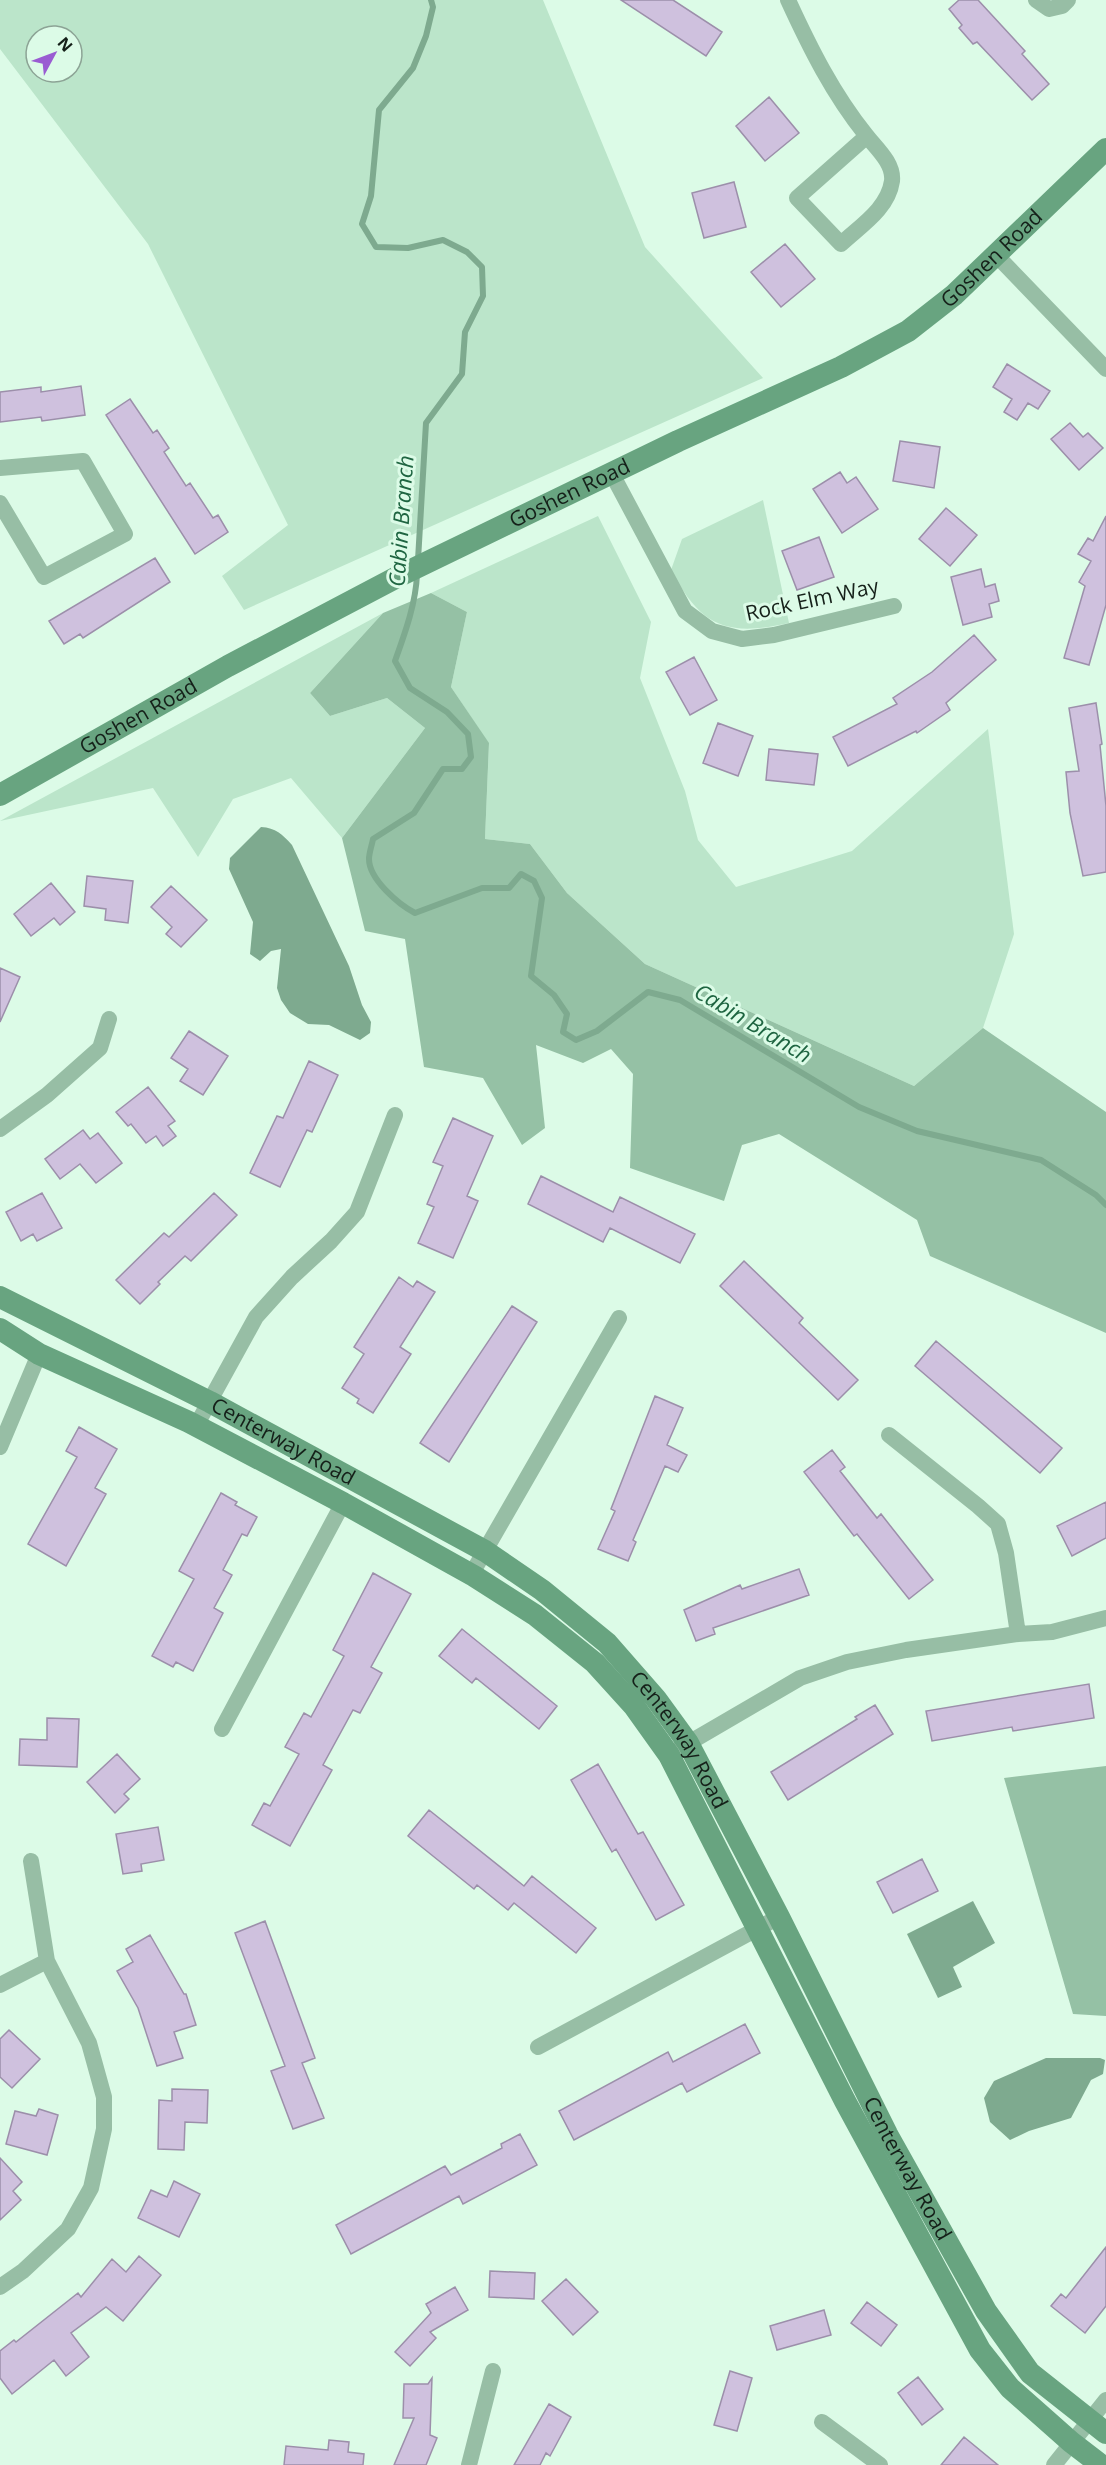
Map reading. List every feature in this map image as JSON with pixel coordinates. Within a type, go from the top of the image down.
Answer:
[{"type":"street","points":[[788,0],[814,57],[844,106],[887,161],[892,179],[888,197],[880,208],[841,244],[798,198],[867,136]]},
{"type":"street","points":[[1036,0],[1049,9],[1062,6],[1068,0]]},
{"type":"street","name":"Goshen Road","points":[[0,795],[228,666],[401,575],[678,441],[841,367],[899,336],[932,314],[996,256],[1106,149]]},
{"type":"street","points":[[996,256],[1106,369]]},
{"type":"street","points":[[0,468],[83,461],[125,534],[44,577],[0,503]]},
{"type":"street","name":"Rock Elm Way","points":[[612,474],[685,611],[712,632],[742,639],[774,635],[894,606]]},
{"type":"street","points":[[0,1129],[47,1095],[100,1048],[109,1019]]},
{"type":"street","points":[[196,1426],[256,1317],[357,1212],[395,1115]]},
{"type":"street","name":"Centerway Road","points":[[0,1297],[210,1402],[485,1551],[542,1590],[608,1643],[656,1699],[758,1928],[845,2101],[980,2350],[1010,2388],[1071,2442],[1101,2465]]},
{"type":"street","points":[[471,1575],[619,1318]]},
{"type":"street","name":"Centerway Road","points":[[0,1329],[39,1354],[196,1426],[343,1503],[471,1575],[535,1615],[595,1663],[634,1706],[679,1749],[779,1917],[887,2134],[986,2311],[1030,2373],[1098,2427]]},
{"type":"street","points":[[0,1448],[39,1354]]},
{"type":"street","points":[[889,1436],[998,1524],[1006,1553],[1018,1634]]},
{"type":"street","points":[[222,1729],[343,1503]]},
{"type":"street","points":[[679,1749],[800,1678],[847,1662],[906,1650],[1018,1634],[1052,1632],[1106,1618]]},
{"type":"street","points":[[0,2287],[23,2271],[68,2229],[91,2188],[104,2129],[104,2097],[89,2043],[47,1961],[31,1861]]},
{"type":"street","points":[[538,2047],[779,1917]]},
{"type":"street","points":[[0,1985],[47,1961]]},
{"type":"street","points":[[469,2465],[493,2371]]},
{"type":"street","points":[[1054,2465],[1071,2442],[1098,2427],[1106,2400]]},
{"type":"street","points":[[822,2422],[880,2465]]},
{"type":"shaded area","points":[[0,0],[543,0],[645,247],[763,378],[244,610],[222,576],[288,525],[148,244],[27,84],[84,84],[84,24],[24,24],[24,81],[0,49]]},
{"type":"shaded area","points":[[763,500],[789,623],[749,629],[718,623],[705,616],[693,604],[671,570],[682,539]]},
{"type":"shaded area","points":[[598,516],[651,622],[640,678],[685,791],[698,840],[736,887],[852,851],[988,729],[1014,934],[983,1028],[914,1086],[645,964],[567,893],[530,844],[485,839],[489,744],[451,687],[467,612],[431,593]]},
{"type":"shaded area","points":[[431,593],[467,612],[451,687],[489,743],[485,839],[530,844],[567,893],[645,964],[914,1086],[983,1028],[1106,1112],[1106,1333],[930,1256],[917,1220],[779,1134],[742,1145],[724,1201],[630,1168],[633,1074],[611,1049],[583,1063],[536,1045],[545,1128],[522,1145],[483,1078],[424,1067],[405,939],[365,931],[342,838],[425,728],[387,698],[330,716],[310,693],[383,613]]},
{"type":"shaded area","points":[[383,613],[310,693],[330,716],[387,698],[425,728],[342,838],[291,778],[233,799],[198,857],[153,788],[0,821]]},
{"type":"shaded area","points":[[261,827],[278,832],[292,845],[349,966],[362,1005],[371,1022],[370,1033],[360,1040],[329,1025],[308,1024],[290,1013],[281,1000],[277,988],[281,949],[271,951],[260,961],[250,954],[253,922],[229,869],[230,858]]},
{"type":"shaded area","points":[[1106,1766],[1106,2016],[1073,2014],[1004,1778]]},
{"type":"shaded area","points":[[973,1901],[995,1943],[953,1967],[962,1987],[938,1998],[907,1934]]},
{"type":"shaded area","points":[[1046,2058],[1100,2058],[1105,2060],[1103,2074],[1091,2080],[1071,2118],[1029,2131],[1010,2140],[990,2122],[984,2098],[994,2081]]},
{"type":"building","points":[[621,0],[673,0],[722,32],[706,56]]},
{"type":"building","points":[[959,0],[978,0],[1025,51],[1022,54],[1049,84],[1032,100],[977,42],[973,44],[959,28],[962,25],[949,9]]},
{"type":"building","points":[[769,97],[799,133],[765,161],[736,126]]},
{"type":"building","points":[[734,182],[746,227],[704,238],[692,193]]},
{"type":"building","points":[[785,244],[815,279],[781,307],[751,272]]},
{"type":"building","points":[[1007,364],[1050,391],[1038,409],[1028,403],[1017,420],[1004,412],[1012,399],[993,387]]},
{"type":"building","points":[[81,386],[85,415],[42,421],[41,417],[0,422],[0,392],[41,387],[41,392]]},
{"type":"building","points":[[130,399],[153,433],[157,430],[169,448],[164,452],[186,486],[190,483],[213,518],[218,515],[228,532],[195,554],[106,415]]},
{"type":"building","points":[[1070,423],[1083,437],[1088,433],[1103,448],[1079,470],[1051,439]]},
{"type":"building","points":[[900,441],[940,447],[934,488],[893,481]]},
{"type":"building","points":[[840,472],[847,483],[856,477],[878,509],[842,533],[813,489]]},
{"type":"building","points":[[946,508],[977,535],[950,566],[919,539]]},
{"type":"building","points":[[1106,516],[1106,605],[1089,665],[1064,658],[1085,586],[1079,582],[1091,561],[1078,554],[1088,538],[1093,541]]},
{"type":"building","points":[[819,537],[834,577],[797,590],[782,551]]},
{"type":"building","points":[[155,558],[170,582],[83,638],[80,634],[64,644],[49,621]]},
{"type":"building","points":[[981,569],[985,587],[995,584],[999,601],[989,604],[992,617],[963,625],[951,577]]},
{"type":"building","points":[[974,635],[996,660],[946,703],[950,710],[917,733],[916,731],[848,766],[833,737],[897,704],[893,698],[932,672]]},
{"type":"building","points":[[694,657],[717,700],[690,715],[666,672]]},
{"type":"building","points":[[1096,703],[1102,744],[1100,745],[1106,806],[1106,872],[1083,876],[1070,813],[1066,772],[1079,771],[1069,708]]},
{"type":"building","points":[[718,723],[753,736],[738,776],[703,763]]},
{"type":"building","points":[[769,749],[818,754],[814,785],[766,780]]},
{"type":"building","points":[[87,876],[133,881],[128,923],[105,920],[106,909],[84,906]]},
{"type":"building","points":[[51,883],[75,912],[60,925],[54,918],[31,936],[14,914]]},
{"type":"building","points":[[171,886],[207,920],[181,947],[166,934],[172,927],[151,907]]},
{"type":"building","points":[[0,968],[20,977],[0,1022]]},
{"type":"building","points":[[189,1031],[228,1056],[203,1095],[180,1081],[188,1069],[171,1058]]},
{"type":"building","points":[[309,1061],[338,1075],[312,1132],[307,1130],[280,1187],[250,1173],[277,1116],[283,1118]]},
{"type":"building","points":[[148,1087],[175,1121],[168,1126],[176,1136],[163,1146],[156,1136],[146,1143],[131,1124],[128,1126],[116,1112]]},
{"type":"building","points":[[453,1118],[493,1136],[467,1196],[478,1201],[453,1258],[418,1243],[434,1207],[427,1204],[443,1166],[433,1162]]},
{"type":"building","points":[[83,1130],[90,1139],[98,1133],[122,1163],[96,1183],[80,1164],[60,1179],[45,1159]]},
{"type":"building","points":[[541,1176],[613,1212],[620,1197],[695,1234],[680,1263],[610,1228],[603,1242],[528,1204]]},
{"type":"building","points":[[42,1193],[62,1228],[37,1241],[33,1234],[21,1241],[6,1212]]},
{"type":"building","points":[[214,1193],[237,1215],[191,1261],[185,1256],[158,1282],[160,1284],[140,1304],[116,1280],[164,1233],[169,1237]]},
{"type":"building","points":[[744,1261],[803,1318],[799,1323],[858,1380],[838,1400],[720,1286]]},
{"type":"building","points":[[399,1277],[413,1287],[417,1281],[435,1292],[400,1347],[411,1354],[373,1413],[357,1403],[359,1399],[342,1388],[364,1354],[354,1347]]},
{"type":"building","points":[[512,1306],[537,1322],[449,1462],[420,1443]]},
{"type":"building","points":[[936,1341],[1062,1448],[1040,1473],[915,1366]]},
{"type":"building","points":[[655,1396],[683,1408],[667,1445],[687,1455],[678,1472],[665,1466],[633,1540],[636,1542],[628,1561],[598,1549],[615,1511],[611,1509]]},
{"type":"building","points":[[79,1427],[117,1449],[95,1488],[106,1494],[66,1566],[28,1544],[77,1457],[66,1451]]},
{"type":"building","points":[[832,1450],[845,1467],[840,1471],[877,1518],[881,1514],[933,1580],[909,1599],[857,1534],[854,1536],[804,1472]]},
{"type":"building","points":[[221,1493],[237,1502],[235,1505],[257,1517],[247,1536],[242,1534],[223,1570],[232,1575],[214,1608],[223,1613],[193,1671],[176,1662],[173,1667],[152,1656],[194,1579],[179,1571]]},
{"type":"building","points":[[1106,1502],[1106,1538],[1072,1556],[1057,1526]]},
{"type":"building","points":[[799,1569],[809,1595],[713,1628],[715,1634],[696,1641],[684,1610],[740,1585],[742,1589]]},
{"type":"building","points":[[373,1573],[411,1594],[371,1667],[382,1673],[360,1713],[353,1710],[323,1765],[332,1770],[290,1846],[252,1825],[264,1803],[270,1806],[299,1754],[285,1747],[304,1713],[311,1717],[344,1656],[333,1650]]},
{"type":"building","points":[[462,1629],[557,1706],[539,1729],[476,1678],[472,1683],[439,1656]]},
{"type":"building","points":[[1089,1684],[1094,1718],[1013,1731],[1012,1727],[932,1741],[926,1711]]},
{"type":"building","points":[[875,1705],[893,1734],[788,1800],[771,1772],[857,1719],[855,1717]]},
{"type":"building","points":[[47,1718],[79,1719],[77,1767],[19,1765],[20,1739],[47,1740]]},
{"type":"building","points":[[117,1754],[140,1779],[124,1794],[129,1799],[115,1813],[87,1782]]},
{"type":"building","points":[[598,1764],[638,1834],[643,1832],[684,1905],[656,1920],[616,1849],[612,1852],[571,1780]]},
{"type":"building","points":[[429,1810],[524,1886],[532,1876],[596,1928],[576,1953],[514,1903],[508,1910],[477,1885],[474,1889],[408,1836]]},
{"type":"building","points":[[158,1827],[164,1860],[141,1864],[142,1871],[123,1874],[116,1834]]},
{"type":"building","points":[[922,1859],[938,1891],[893,1913],[877,1882]]},
{"type":"building","points":[[265,1921],[315,2058],[302,2063],[324,2118],[293,2129],[271,2071],[285,2066],[235,1933]]},
{"type":"building","points":[[150,1935],[186,1994],[196,2025],[174,2032],[183,2058],[157,2066],[138,2008],[117,1971],[133,1962],[126,1949]]},
{"type":"building","points":[[745,2024],[760,2053],[687,2092],[682,2083],[574,2140],[559,2111],[668,2052],[673,2062]]},
{"type":"building","points":[[9,2030],[40,2059],[12,2088],[0,2077],[0,2039]]},
{"type":"building","points":[[172,2089],[208,2090],[207,2123],[185,2122],[184,2150],[158,2149],[159,2100],[172,2101]]},
{"type":"building","points":[[39,2109],[58,2115],[47,2155],[6,2144],[15,2111],[36,2116]]},
{"type":"building","points":[[520,2134],[537,2165],[463,2204],[459,2196],[351,2254],[336,2225],[445,2166],[451,2175],[502,2148],[501,2144]]},
{"type":"building","points":[[0,2158],[22,2182],[13,2191],[21,2200],[0,2220]]},
{"type":"building","points":[[174,2181],[200,2194],[179,2237],[138,2218],[151,2190],[167,2197]]},
{"type":"building","points":[[1106,2247],[1106,2306],[1085,2333],[1051,2306],[1061,2294],[1066,2298]]},
{"type":"building","points":[[139,2256],[161,2275],[123,2321],[106,2307],[71,2333],[89,2357],[66,2376],[54,2360],[12,2394],[0,2378],[0,2351],[14,2340],[16,2342],[78,2293],[81,2297],[112,2259],[126,2272]]},
{"type":"building","points":[[490,2271],[535,2273],[534,2299],[489,2297]]},
{"type":"building","points":[[566,2279],[598,2312],[573,2335],[542,2301]]},
{"type":"building","points":[[455,2287],[468,2310],[430,2332],[436,2338],[410,2366],[395,2352],[431,2313],[426,2304]]},
{"type":"building","points":[[867,2302],[897,2325],[881,2346],[851,2323]]},
{"type":"building","points":[[824,2310],[831,2335],[777,2350],[770,2326]]},
{"type":"building","points":[[730,2371],[752,2378],[737,2431],[714,2425]]},
{"type":"building","points":[[918,2377],[943,2409],[922,2425],[898,2393]]},
{"type":"building","points":[[432,2378],[430,2435],[437,2438],[426,2465],[394,2465],[414,2418],[403,2418],[404,2384],[428,2384]]},
{"type":"building","points":[[549,2404],[571,2417],[550,2456],[546,2453],[540,2465],[514,2465]]},
{"type":"building","points":[[964,2437],[998,2465],[941,2465]]},
{"type":"building","points":[[329,2440],[349,2442],[348,2452],[364,2454],[363,2465],[284,2465],[286,2446],[328,2450]]},
{"type":"waterway","name":"Cabin Branch","points":[[418,560],[426,423],[462,374],[465,332],[483,296],[482,267],[467,252],[443,240],[408,248],[376,247],[362,224],[371,196],[379,110],[413,68],[426,36],[433,7],[431,0]]},
{"type":"waterway","name":"Cabin Branch","points":[[417,574],[412,607],[395,661],[410,688],[447,712],[468,734],[471,757],[462,769],[443,769],[414,813],[373,839],[369,857],[370,867],[379,883],[393,897],[415,913],[482,888],[509,888],[521,874],[534,881],[542,898],[531,976],[554,995],[567,1014],[563,1032],[576,1040],[597,1031],[648,992],[680,1000],[859,1107],[917,1131],[1041,1160],[1096,1195],[1106,1205]]}]
